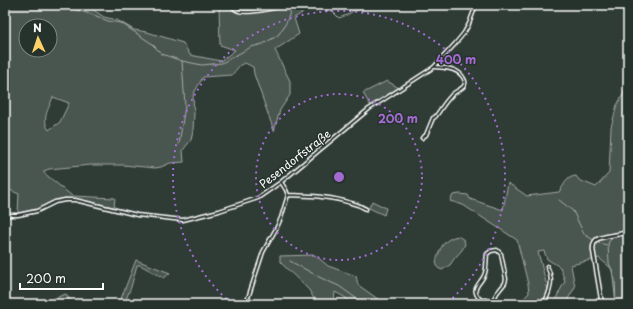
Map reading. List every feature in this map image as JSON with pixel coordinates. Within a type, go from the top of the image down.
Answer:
[{"type":"street","points":[[231,5],[237,10],[244,12],[286,5]]},
{"type":"street","points":[[349,5],[354,5]]},
{"type":"street","name":"Pesendorfstraße","points":[[5,215],[18,215],[37,211],[55,202],[75,200],[136,215],[183,220],[219,211],[258,198],[281,182],[369,109],[434,66],[456,44],[464,33],[476,5]]},
{"type":"street","points":[[422,138],[426,135],[433,118],[447,100],[453,93],[462,88],[465,84],[463,77],[456,71],[434,66]]},
{"type":"street","points":[[422,134],[426,135]]},
{"type":"street","points":[[246,304],[263,252],[281,218],[288,195],[281,182]]},
{"type":"street","points":[[628,194],[628,206]]},
{"type":"street","points":[[288,195],[319,196],[343,200],[366,208]]},
{"type":"street","points":[[602,304],[593,250],[594,244],[599,238],[628,232]]},
{"type":"street","points":[[481,300],[476,294],[476,288],[485,275],[487,254],[491,251],[498,250],[501,254],[506,279],[505,283],[492,302]]},
{"type":"street","points":[[544,304],[551,280],[547,266]]},
{"type":"street","points":[[481,300],[487,300],[495,304]]},
{"type":"street","points":[[479,304],[481,300]]},
{"type":"shaded area","points":[[5,5],[86,5],[104,17],[117,20],[134,30],[147,32],[183,43],[190,55],[221,61],[235,50],[220,45],[219,5],[229,5],[235,11],[243,13],[283,8],[289,5],[315,5],[294,18],[299,34],[275,50],[290,81],[290,95],[280,110],[274,131],[254,74],[253,67],[245,63],[240,65],[232,75],[203,77],[193,95],[193,130],[191,140],[183,150],[184,162],[170,163],[155,168],[123,165],[91,165],[49,169],[44,171],[44,173],[72,196],[115,198],[114,207],[65,198],[51,202],[37,209],[18,213],[19,194],[5,188]],"holes":[[[53,97],[69,103],[60,122],[49,130],[46,118]]]},
{"type":"shaded area","points":[[233,5],[273,5],[273,6],[247,11]]},
{"type":"shaded area","points":[[387,81],[399,88],[370,105],[363,93]]},
{"type":"shaded area","points":[[628,86],[628,304],[616,304],[612,269],[599,258],[571,265],[575,287],[565,304],[553,304],[565,281],[560,267],[547,259],[544,251],[538,252],[548,290],[542,304],[532,302],[518,304],[529,293],[517,240],[463,205],[450,201],[453,195],[468,195],[470,199],[503,210],[508,183],[527,196],[559,192],[568,179],[576,176],[579,180],[596,187],[609,173],[611,127],[617,105]]},
{"type":"shaded area","points":[[372,201],[386,208],[384,215],[369,208]]},
{"type":"shaded area","points":[[458,236],[464,240],[465,244],[462,250],[450,265],[442,270],[438,268],[436,262],[443,245],[449,239]]},
{"type":"shaded area","points":[[315,255],[328,266],[356,276],[358,285],[385,304],[349,304],[346,298],[335,292],[334,302],[331,304],[317,304],[309,290],[280,262],[280,256]]},
{"type":"shaded area","points":[[136,260],[170,273],[164,278],[140,265],[137,265],[131,287],[124,304],[119,304]]},
{"type":"shaded area","points":[[66,294],[73,304],[38,304]]},
{"type":"waterway","points":[[51,5],[62,6],[94,15],[108,21],[121,23],[151,43],[162,54],[182,61],[202,65],[222,63],[251,47],[263,44],[275,37],[279,34],[286,23],[291,10],[297,5]]},
{"type":"waterway","points":[[310,5],[318,5]]},
{"type":"waterway","points":[[326,5],[339,18],[353,11],[362,9],[364,5]]},
{"type":"waterway","points":[[179,144],[185,106],[182,61]]},
{"type":"waterway","points":[[559,200],[573,211],[584,234],[598,243],[607,245]]},
{"type":"waterway","points":[[616,304],[615,280],[609,263],[608,245],[609,241],[614,237],[626,234]]},
{"type":"waterway","points":[[290,261],[339,286],[364,304]]}]
